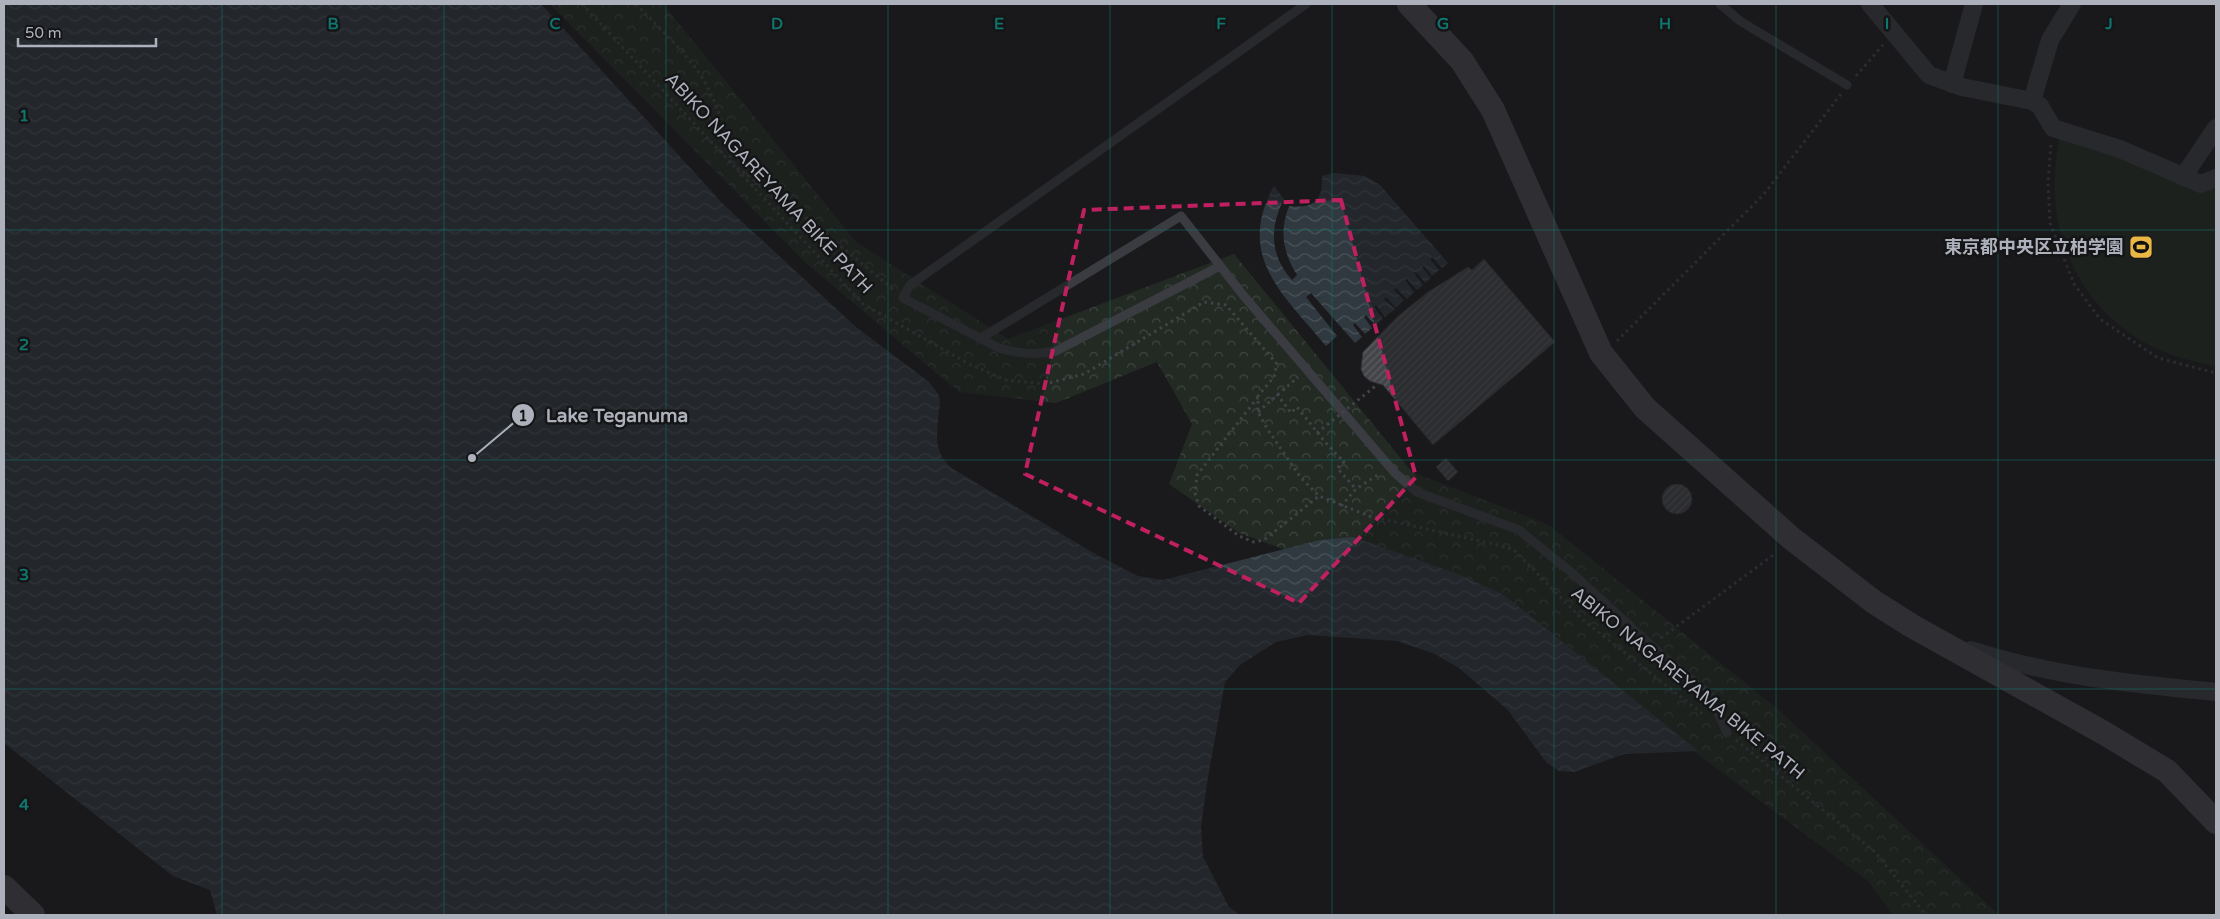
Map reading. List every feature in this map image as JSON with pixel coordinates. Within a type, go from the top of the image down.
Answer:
[{"type":"street","points":[[1410,4],[1462,62],[1494,110],[1601,354],[1645,408],[1791,538],[1874,602],[1931,637],[2104,733],[2167,771],[2216,822]]},
{"type":"street","points":[[1870,4],[1896,32],[1929,75],[1952,84],[2032,101],[2040,106],[2053,128],[2120,149],[2183,178],[2201,184],[2216,178]]},
{"type":"street","points":[[1952,84],[1974,4]]},
{"type":"street","points":[[2032,101],[2050,40],[2072,4]]},
{"type":"street","points":[[2183,178],[2216,128]]},
{"type":"street","points":[[1931,637],[1996,658],[2086,678],[2216,692]]},
{"type":"street","points":[[4,887],[34,915]]},
{"type":"lane","points":[[1220,266],[1056,351],[1038,354],[1015,353],[981,338],[903,298],[910,285],[1306,4]]},
{"type":"lane","points":[[1720,4],[1740,21],[1847,85]]},
{"type":"lane","points":[[981,338],[1181,216],[1220,266],[1395,473],[1417,492],[1519,530],[1571,572],[1651,645],[1710,694],[1727,733]]},
{"type":"path","name":"ABIKO NAGAREYAMA BIKE PATH","points":[[582,4],[863,304],[969,364],[1006,380],[1045,384],[1084,374],[1204,302],[1226,305],[1277,364],[1274,377],[1258,396]]},
{"type":"path","points":[[636,4],[695,67],[709,92],[727,135],[731,164],[788,203],[903,298]]},
{"type":"path","points":[[1601,354],[1619,340],[1764,194],[1831,110],[1847,85],[1896,32]]},
{"type":"path","points":[[2053,128],[2048,182],[2050,223],[2074,284],[2100,319],[2158,358],[2216,373]]},
{"type":"path","points":[[1258,412],[1292,381]]},
{"type":"path","points":[[1318,433],[1378,384]]},
{"type":"path","points":[[1277,394],[1291,412],[1297,407],[1344,462],[1337,468],[1356,489]]},
{"type":"path","points":[[1258,396],[1258,412]]},
{"type":"path","points":[[1258,396],[1197,475],[1195,492],[1199,506],[1238,536],[1254,542],[1264,540],[1320,496]]},
{"type":"path","name":"ABIKO NAGAREYAMA BIKE PATH","points":[[1258,412],[1301,478],[1320,496],[1369,516],[1514,550],[1583,620],[1876,852],[1926,915]]},
{"type":"path","points":[[1341,506],[1356,489],[1374,478]]},
{"type":"path","points":[[1651,645],[1784,547],[1791,538]]},
{"type":"highlighted area","points":[[1341,200],[1416,477],[1299,603],[1025,474],[1084,210]]},
{"type":"green space","points":[[550,4],[663,4],[856,242],[1008,339],[1234,254],[1412,472],[1549,525],[1780,711],[1999,915],[1893,915],[1868,881],[1552,646],[1239,533],[1169,484],[1192,424],[1157,362],[1056,403],[959,392],[806,263]]},
{"type":"green space","name":"東京都中央区立柏学園","points":[[2059,135],[2216,184],[2216,367],[2175,356],[2151,346],[2109,316],[2092,296],[2078,275],[2067,253],[2059,228],[2055,203],[2055,166]]},
{"type":"water","points":[[4,4],[541,4],[723,204],[856,327],[929,382],[938,394],[940,401],[937,429],[938,447],[941,455],[953,469],[1097,555],[1138,576],[1163,580],[1320,540],[1353,537],[1458,574],[1504,595],[1698,751],[1624,754],[1574,772],[1559,771],[1546,762],[1508,710],[1459,668],[1435,654],[1397,641],[1307,635],[1276,642],[1240,665],[1225,682],[1201,827],[1203,857],[1229,907],[1240,915],[217,915],[210,890],[173,876],[4,743]]},
{"type":"water","points":[[1334,173],[1365,176],[1380,185],[1448,263],[1442,268],[1432,257],[1430,259],[1439,270],[1432,276],[1424,266],[1422,267],[1431,278],[1425,283],[1416,272],[1414,273],[1423,285],[1417,290],[1407,279],[1405,280],[1414,292],[1407,299],[1396,288],[1394,290],[1404,300],[1396,308],[1386,297],[1384,299],[1395,309],[1385,317],[1376,305],[1374,307],[1383,319],[1375,325],[1366,315],[1364,317],[1372,328],[1365,334],[1355,323],[1353,325],[1362,337],[1355,343],[1311,293],[1306,297],[1337,336],[1326,346],[1281,292],[1270,274],[1262,254],[1260,234],[1263,211],[1274,186],[1284,199],[1276,221],[1274,241],[1279,261],[1292,280],[1297,275],[1288,258],[1283,233],[1289,206],[1304,206],[1315,202],[1321,192],[1322,176]]},
{"type":"building","points":[[1484,259],[1555,342],[1433,445],[1383,385],[1370,381],[1364,376],[1361,369],[1363,352],[1397,317],[1428,292],[1468,267],[1472,270]]},
{"type":"building","points":[[1446,458],[1458,472],[1448,481],[1436,467]]},
{"type":"building","points":[[1677,484],[1688,488],[1692,499],[1688,510],[1677,514],[1666,510],[1662,499],[1666,488]]},
{"type":"place","name":"東京都中央区立柏学園","points":[[2141,247]]},
{"type":"place","name":"Lake Teganuma","points":[[472,458]]}]
